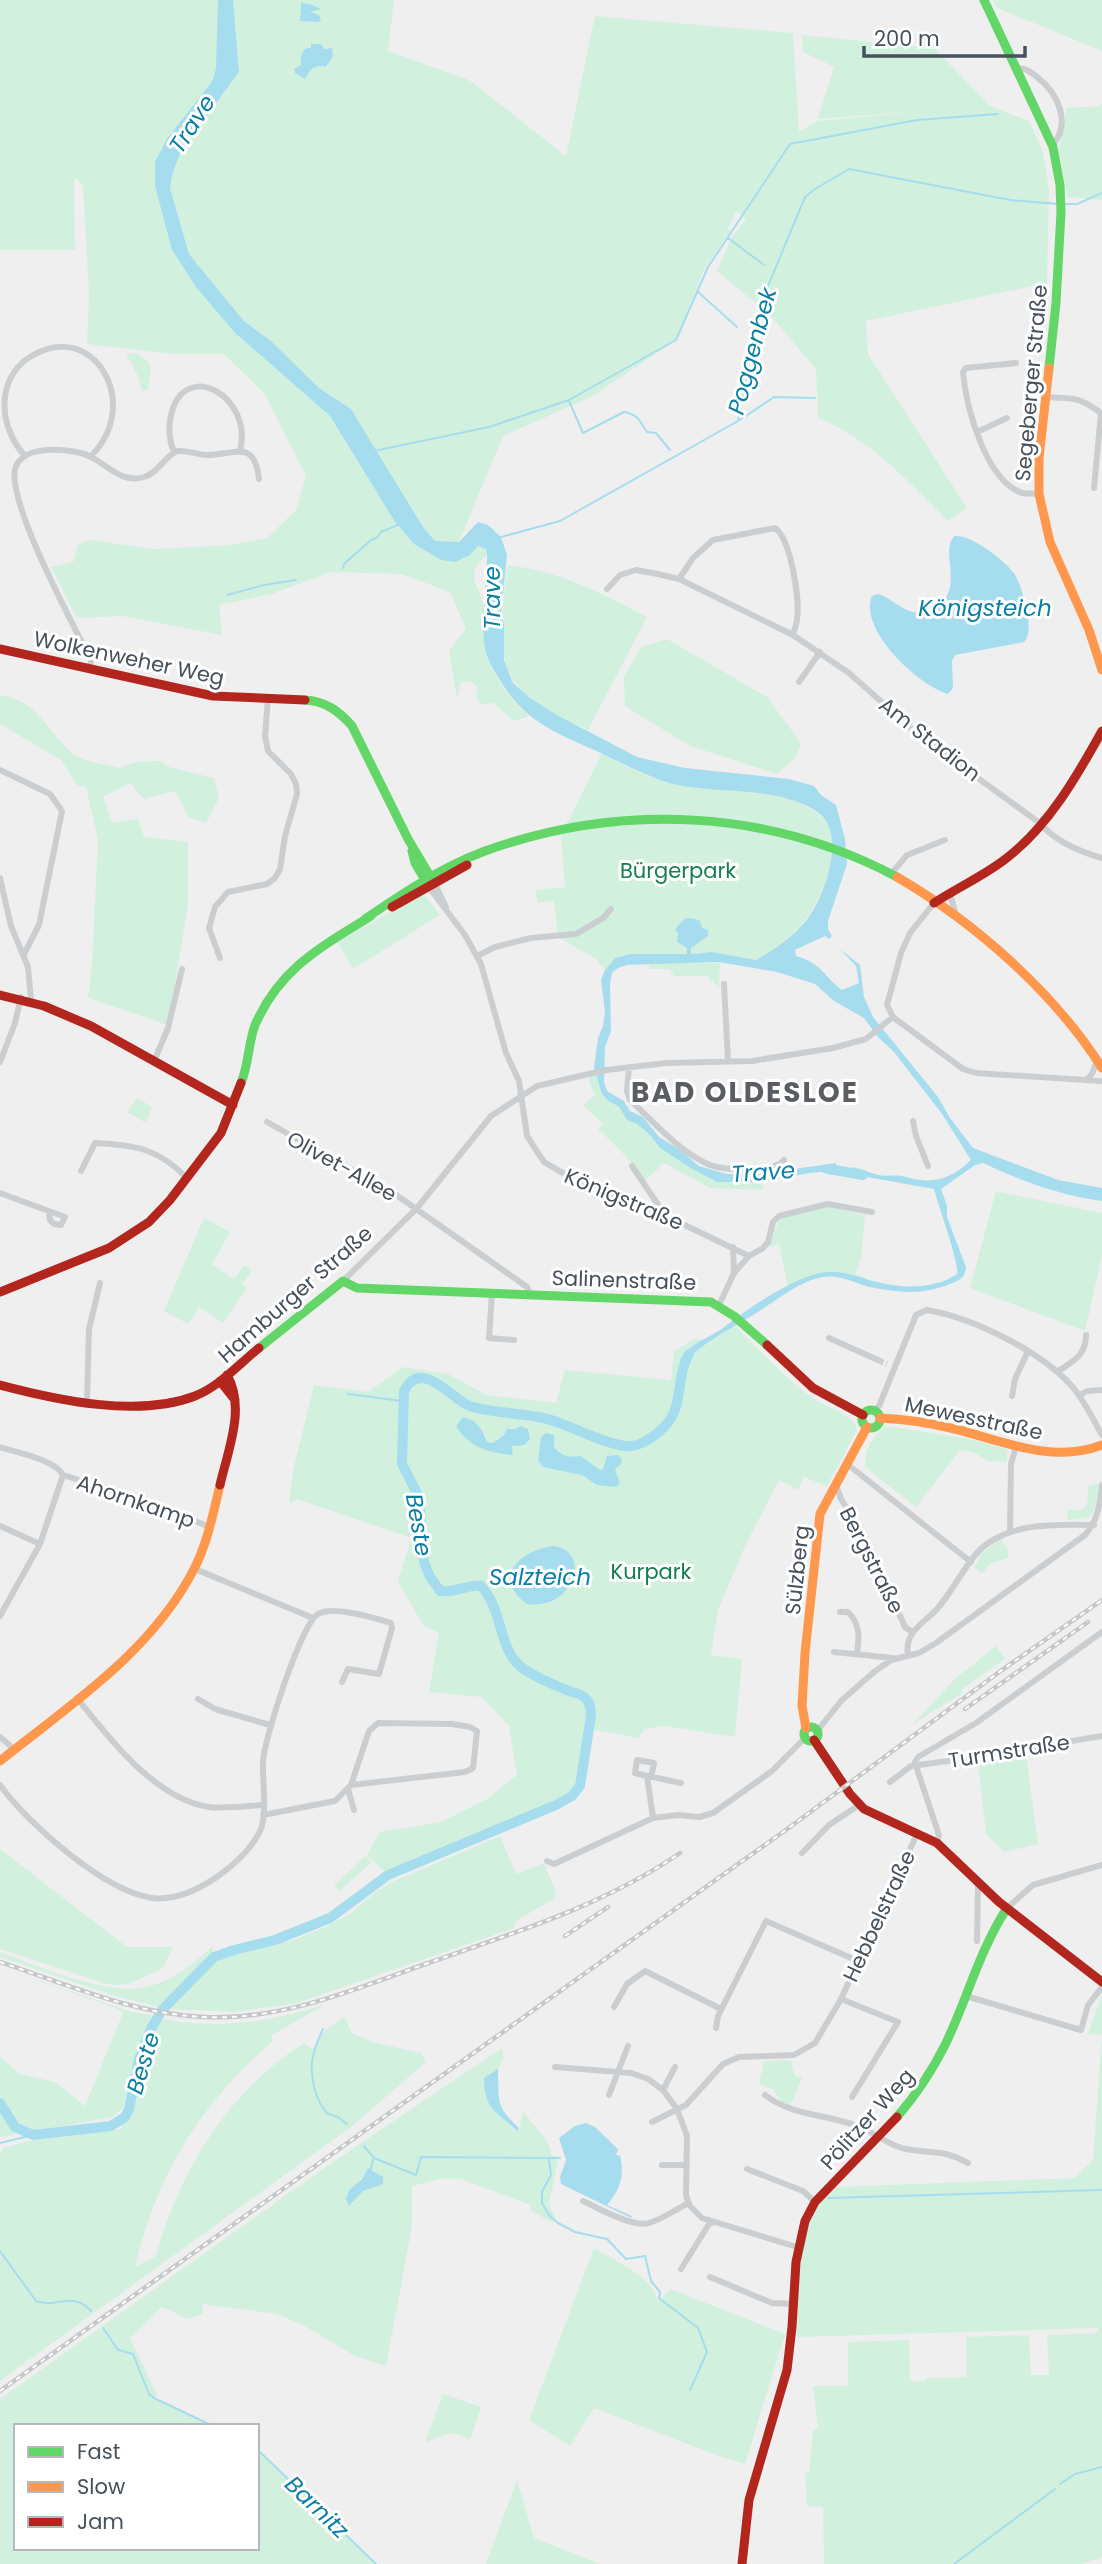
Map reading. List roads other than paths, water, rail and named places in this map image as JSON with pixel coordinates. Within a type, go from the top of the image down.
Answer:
[{"type":"main road","name":"Segeberger Straße","points":[[984,0],[1052,146],[1061,196],[1056,303],[1039,458],[1039,494],[1050,542],[1089,630],[1102,670]]},
{"type":"main road","name":"Wolkenweher Weg","points":[[0,649],[213,696],[317,701],[334,708],[352,726],[429,881]]},
{"type":"main road","points":[[934,903],[1006,859],[1041,824],[1102,731]]},
{"type":"main road","points":[[0,1292],[109,1248],[132,1236],[149,1222],[221,1133],[246,1071],[256,1024],[285,976],[310,954],[365,919],[389,900],[489,856],[581,825],[644,818],[699,818],[775,830],[855,857],[891,874],[934,903],[1015,966],[1101,1064]]},
{"type":"main road","points":[[0,995],[31,1000],[155,1059],[232,1101]]},
{"type":"main road","name":"Salinenstraße","points":[[343,1281],[357,1288],[704,1301],[719,1305]]},
{"type":"main road","name":"Hamburger Straße","points":[[0,1385],[87,1401],[142,1405],[174,1403],[197,1395],[224,1378],[343,1281]]},
{"type":"main road","points":[[719,1305],[808,1385],[832,1401],[863,1415]]},
{"type":"main road","points":[[0,1761],[156,1629],[175,1604],[195,1569],[210,1527],[233,1427],[235,1400],[224,1378]]},
{"type":"main road","points":[[869,1410],[877,1414],[875,1427],[867,1427],[863,1422],[863,1415],[869,1410]]},
{"type":"main road","name":"Mewesstraße","points":[[877,1414],[1033,1451],[1071,1452],[1102,1445]]},
{"type":"main road","name":"Sülzberg","points":[[859,1805],[808,1736],[802,1706],[820,1514],[867,1427]]},
{"type":"main road","points":[[808,1736],[818,1735],[818,1730]]},
{"type":"main road","points":[[859,1805],[864,1810],[937,1843],[978,1884],[1102,1982]]},
{"type":"main road","name":"Pölitzer Weg","points":[[741,2564],[749,2501],[787,2371],[797,2247],[805,2217],[815,2202],[925,2082],[948,2038],[985,1943],[1007,1908]]},
{"type":"street","points":[[1017,69],[1024,69],[1046,84],[1062,110],[1060,133],[1052,146]]},
{"type":"street","points":[[25,456],[14,441],[7,423],[5,403],[8,386],[15,371],[27,359],[42,351],[59,348],[76,350],[92,358],[104,370],[111,384],[114,402],[112,420],[105,438],[91,456]]},
{"type":"street","points":[[1016,363],[966,368],[962,372],[965,394],[977,432],[996,470],[1010,485],[1023,493],[1039,494]]},
{"type":"street","points":[[174,452],[169,429],[173,407],[184,391],[197,387],[217,391],[236,410],[243,435],[240,451]]},
{"type":"street","points":[[1045,397],[1071,396],[1102,414],[1094,488]]},
{"type":"street","points":[[977,432],[1007,418]]},
{"type":"street","points":[[90,668],[91,660],[47,571],[17,495],[15,472],[25,456],[35,452],[74,452],[91,456],[121,476],[137,478],[150,475],[174,452],[183,450],[206,455],[240,451],[248,453],[255,460],[259,479]]},
{"type":"street","points":[[679,579],[694,558],[713,540],[775,528],[779,530],[789,554],[794,583],[798,618],[793,635]]},
{"type":"street","name":"Am Stadion","points":[[607,589],[620,575],[636,570],[679,579],[793,635],[849,673],[920,736],[1041,824],[1048,833],[1102,858]]},
{"type":"street","points":[[799,682],[820,652]]},
{"type":"street","points":[[220,958],[209,928],[215,907],[228,892],[267,884],[275,878],[281,869],[285,836],[297,794],[291,774],[277,757],[268,751],[265,736],[268,698]]},
{"type":"street","points":[[0,770],[50,794],[62,811],[39,925],[24,954]]},
{"type":"street","points":[[891,874],[907,855],[945,840]]},
{"type":"street","points":[[0,878],[11,926],[24,954],[31,1000]]},
{"type":"street","name":"Königstraße","points":[[429,881],[477,956],[506,1053],[519,1081],[527,1136],[544,1161],[608,1194],[666,1216],[749,1256]]},
{"type":"street","points":[[953,890],[951,897],[958,920]]},
{"type":"street","points":[[934,903],[910,933],[901,953],[887,1005],[893,1017],[963,1069],[976,1073],[1102,1081]]},
{"type":"street","points":[[477,956],[495,947],[531,938],[576,934],[603,918],[611,909]]},
{"type":"street","points":[[18,939],[32,940]]},
{"type":"street","points":[[155,1059],[168,1028],[183,969]]},
{"type":"street","points":[[724,984],[727,1061]]},
{"type":"street","points":[[0,1062],[15,1023],[21,997]]},
{"type":"street","name":"Hamburger Straße","points":[[343,1281],[442,1180],[485,1121],[522,1093],[537,1086],[591,1072],[648,1065],[776,1058],[834,1048],[861,1042],[893,1017]]},
{"type":"street","points":[[1086,1080],[1101,1064]]},
{"type":"street","points":[[629,1067],[627,1091],[630,1100],[692,1154],[711,1165],[729,1169],[764,1168],[779,1165],[784,1160]]},
{"type":"street","points":[[914,1121],[916,1136],[928,1166]]},
{"type":"street","name":"Olivet-Allee","points":[[267,1122],[417,1208],[527,1287],[530,1294]]},
{"type":"street","points":[[81,1171],[95,1143],[126,1145],[143,1147],[187,1178]]},
{"type":"street","points":[[632,1166],[666,1216]]},
{"type":"street","points":[[0,1193],[49,1211]]},
{"type":"street","points":[[734,1272],[749,1256],[766,1245],[775,1218],[783,1214],[828,1204],[869,1212]]},
{"type":"street","points":[[733,1247],[734,1272]]},
{"type":"street","name":"Salinenstraße","points":[[719,1305],[734,1272]]},
{"type":"street","points":[[87,1401],[89,1329],[100,1283]]},
{"type":"street","points":[[492,1293],[489,1338],[514,1340]]},
{"type":"street","points":[[877,1414],[890,1365],[916,1315],[927,1310],[1000,1336],[1028,1351],[1057,1372],[1080,1395],[1102,1435]]},
{"type":"street","points":[[1057,1372],[1081,1356],[1086,1346],[1086,1335]]},
{"type":"street","points":[[829,1338],[878,1360]]},
{"type":"street","points":[[1012,1396],[1015,1379],[1028,1351]]},
{"type":"street","points":[[1080,1395],[1087,1391],[1102,1390]]},
{"type":"street","name":"Ahornkamp","points":[[0,1447],[22,1452],[58,1468],[63,1475],[139,1499],[210,1527]]},
{"type":"street","points":[[1010,1531],[1012,1464],[1016,1447]]},
{"type":"street","points":[[847,1464],[971,1562]]},
{"type":"street","points":[[0,1616],[40,1544],[63,1475]]},
{"type":"street","name":"Bergstraße","points":[[836,1485],[841,1499],[870,1546],[905,1627],[912,1632]]},
{"type":"street","points":[[834,1652],[895,1658],[919,1653],[936,1643],[1085,1535],[1094,1525],[1101,1501],[1102,1485]]},
{"type":"street","points":[[908,1655],[907,1647],[912,1632],[937,1609],[987,1544],[1010,1531],[1036,1527],[1094,1525]]},
{"type":"street","points":[[0,1526],[40,1544]]},
{"type":"street","points":[[195,1569],[313,1618]]},
{"type":"street","points":[[0,1785],[23,1814],[65,1850],[123,1888],[153,1898],[189,1892],[224,1871],[242,1856],[258,1836],[263,1815],[263,1761],[270,1725],[313,1618],[320,1612],[349,1613],[393,1625],[379,1674],[348,1669],[342,1682]]},
{"type":"street","points":[[840,1612],[848,1612],[855,1618],[859,1629],[857,1654]]},
{"type":"street","points":[[916,1766],[918,1757],[927,1750],[976,1723],[1102,1632]]},
{"type":"street","points":[[818,1730],[850,1693],[895,1658]]},
{"type":"street","points":[[77,1698],[122,1751],[164,1788],[210,1807],[263,1805]]},
{"type":"street","points":[[198,1699],[215,1709],[270,1725]]},
{"type":"street","points":[[263,1815],[335,1801],[349,1787],[369,1731],[379,1723],[452,1724],[477,1731],[473,1768],[465,1772],[349,1787]]},
{"type":"street","points":[[547,1861],[554,1864],[653,1818],[678,1815],[698,1817],[713,1813],[772,1771],[808,1736]]},
{"type":"street","name":"Turmstraße","points":[[890,1782],[911,1766],[1102,1736]]},
{"type":"street","points":[[0,1737],[15,1749]]},
{"type":"street","name":"Turmstraße","points":[[916,1766],[939,1835],[937,1843]]},
{"type":"street","points":[[653,1818],[649,1776],[681,1783]]},
{"type":"street","points":[[349,1787],[354,1810]]},
{"type":"street","points":[[802,1853],[837,1819],[859,1805]]},
{"type":"street","name":"Hebbelstraße","points":[[652,2122],[686,2105],[723,2064],[739,2057],[794,2055],[809,2049],[825,2029],[841,1999],[917,1834]]},
{"type":"street","points":[[1007,1908],[1033,1885],[1102,1865]]},
{"type":"street","points":[[977,1941],[978,1884]]},
{"type":"street","points":[[716,2028],[721,2009],[766,1921],[858,1961]]},
{"type":"street","points":[[614,2007],[627,1984],[645,1971],[721,2009]]},
{"type":"street","points":[[966,1996],[1081,2030],[1088,2005],[1102,1987]]},
{"type":"street","name":"Hebbelstraße","points":[[841,1999],[898,2022],[852,2097]]},
{"type":"street","points":[[609,2095],[628,2046]]},
{"type":"street","points":[[555,2067],[631,2073],[648,2079],[663,2090],[677,2109],[687,2136],[685,2176],[689,2203],[702,2218],[797,2247]]},
{"type":"street","points":[[663,2090],[675,2067]]},
{"type":"street","points":[[765,2095],[775,2103],[861,2127],[904,2149],[950,2154],[968,2163]]},
{"type":"street","points":[[662,2165],[687,2165]]},
{"type":"street","points":[[747,2169],[803,2191],[815,2202]]},
{"type":"street","points":[[583,2201],[607,2213],[641,2224],[650,2223],[689,2203]]},
{"type":"street","points":[[681,2269],[709,2224],[714,2222]]},
{"type":"street","points":[[710,2277],[772,2303],[794,2304]]},
{"type":"water","points":[[218,0],[233,0],[239,72],[181,151],[173,172],[170,188],[189,254],[244,321],[271,341],[319,388],[351,409],[423,527],[435,541],[459,542],[478,522],[488,525],[501,537],[507,555],[501,615],[504,625],[504,660],[513,683],[530,698],[637,757],[685,768],[789,779],[814,786],[821,795],[836,805],[845,839],[847,864],[828,921],[832,936],[829,939],[825,936],[795,950],[796,956],[817,966],[842,990],[859,983],[856,966],[840,949],[860,965],[864,997],[873,1017],[938,1097],[973,1148],[1058,1180],[1102,1188],[1102,1201],[1041,1186],[983,1163],[975,1165],[941,1189],[947,1206],[947,1217],[966,1267],[959,1280],[940,1288],[900,1292],[835,1277],[814,1279],[796,1287],[715,1338],[683,1365],[680,1360],[694,1345],[772,1294],[813,1275],[837,1272],[891,1285],[914,1286],[937,1283],[957,1274],[952,1247],[934,1189],[850,1174],[853,1167],[878,1175],[933,1180],[949,1176],[971,1160],[942,1114],[864,1018],[834,1001],[815,984],[777,972],[718,962],[627,965],[618,968],[612,973],[610,984],[611,1031],[605,1047],[604,1082],[607,1091],[624,1101],[630,1111],[643,1117],[659,1137],[699,1166],[727,1174],[759,1174],[836,1163],[836,1167],[841,1169],[840,1172],[831,1175],[810,1173],[759,1182],[717,1182],[660,1148],[650,1135],[637,1124],[627,1120],[619,1107],[607,1100],[601,1092],[594,1067],[605,1012],[601,980],[615,958],[630,954],[687,954],[687,948],[677,942],[678,934],[675,930],[683,920],[692,918],[700,921],[702,928],[708,930],[708,936],[691,948],[691,954],[712,952],[756,960],[794,933],[807,920],[817,903],[830,864],[832,838],[829,826],[815,810],[787,798],[689,787],[656,779],[563,736],[526,712],[495,673],[485,647],[483,621],[486,549],[478,546],[470,555],[455,562],[441,560],[414,544],[395,522],[330,416],[235,333],[196,287],[172,250],[155,186],[155,162],[167,139],[213,80],[216,68]]},
{"type":"water","points":[[301,3],[321,9],[310,12],[319,15],[321,20],[300,21]]},
{"type":"water","points":[[311,44],[321,44],[324,49],[332,48],[333,56],[326,67],[313,68],[305,79],[295,73],[294,69],[301,65],[301,56]]},
{"type":"water","name":"Königsteich","points":[[954,536],[978,543],[1003,561],[1014,573],[1024,597],[1029,628],[1024,642],[955,655],[952,661],[953,688],[948,694],[922,680],[894,655],[874,625],[870,610],[872,596],[878,594],[913,612],[927,612],[940,605],[950,587],[949,551]]},
{"type":"water","points":[[463,1417],[478,1426],[487,1442],[493,1443],[503,1436],[507,1429],[521,1426],[528,1429],[530,1439],[524,1445],[512,1446],[513,1455],[488,1451],[467,1440],[461,1433],[456,1426]]},
{"type":"water","points":[[546,1433],[554,1435],[554,1447],[560,1452],[569,1456],[581,1456],[600,1470],[603,1469],[607,1456],[617,1455],[622,1459],[615,1469],[620,1484],[615,1487],[597,1485],[582,1475],[543,1467],[538,1461],[541,1437]]},
{"type":"water","name":"Salzteich","points":[[553,1546],[565,1550],[572,1558],[575,1568],[573,1579],[557,1598],[543,1604],[527,1604],[511,1585],[514,1567],[530,1553]]},
{"type":"water","points":[[498,2069],[500,2102],[506,2114],[519,2128],[517,2131],[493,2109],[486,2097],[484,2078]]},
{"type":"water","points":[[586,2123],[595,2127],[618,2149],[616,2155],[620,2156],[622,2176],[607,2205],[632,2216],[631,2218],[561,2184],[560,2177],[566,2160],[559,2138],[575,2126]]},
{"type":"water","points":[[368,2168],[383,2177],[383,2184],[363,2191],[349,2206],[346,2199],[349,2190],[362,2179]]},
{"type":"waterway","points":[[374,451],[489,427],[569,400],[676,340],[708,267],[790,144],[917,120],[998,114]]},
{"type":"waterway","name":"Poggenbek","points":[[501,537],[560,521],[738,421],[759,308],[805,197],[815,189],[849,169],[1010,200],[1058,204]]},
{"type":"waterway","name":"Poggenbek","points":[[1063,204],[1077,204],[1102,193]]},
{"type":"waterway","points":[[728,238],[764,265]]},
{"type":"waterway","points":[[697,291],[737,327]]},
{"type":"waterway","points":[[740,420],[774,397],[815,398]]},
{"type":"waterway","points":[[569,401],[583,433],[624,412],[636,417],[647,432],[656,433],[670,450]]},
{"type":"waterway","points":[[343,568],[344,564],[381,532],[400,524]]},
{"type":"waterway","points":[[227,595],[296,580]]},
{"type":"waterway","name":"Trave","points":[[829,1169],[863,1175]]},
{"type":"waterway","name":"Beste","points":[[0,2103],[15,2127],[33,2135],[111,2126],[125,2117],[129,2109],[139,2059],[162,2010],[214,1957],[275,1940],[330,1918],[388,1875],[572,1796],[580,1786],[591,1716],[589,1703],[581,1695],[550,1683],[521,1667],[508,1650],[493,1606],[481,1586],[440,1591],[429,1575],[424,1562],[419,1497],[402,1464],[404,1391],[411,1382],[419,1378],[427,1379],[470,1406],[544,1418],[604,1441],[630,1446],[650,1438],[670,1420],[689,1354]]},
{"type":"waterway","points":[[348,1394],[402,1401]]},
{"type":"waterway","points":[[323,2029],[313,2056],[314,2087],[323,2109],[347,2124]]},
{"type":"waterway","name":"Barnitz","points":[[0,2143],[33,2135]]},
{"type":"waterway","points":[[364,2146],[374,2158],[416,2175],[421,2157],[560,2158]]},
{"type":"waterway","points":[[549,2159],[551,2175],[542,2192],[542,2203],[549,2215],[575,2232],[607,2239],[626,2259],[645,2256],[651,2281],[660,2292],[659,2298],[698,2328],[707,2352],[690,2390]]},
{"type":"waterway","points":[[371,2169],[373,2160]]},
{"type":"waterway","points":[[828,2198],[1102,2190]]},
{"type":"waterway","name":"Barnitz","points":[[0,2251],[36,2301],[77,2302],[91,2311]]},
{"type":"waterway","name":"Barnitz","points":[[103,2328],[118,2350],[133,2354],[149,2394],[209,2424]]},
{"type":"waterway","name":"Barnitz","points":[[259,2451],[376,2564]]},
{"type":"waterway","points":[[1060,2484],[1075,2474],[1102,2467]]},
{"type":"waterway","points":[[954,2564],[1055,2489]]},
{"type":"tunnel","points":[[878,1360],[887,1364]]},
{"type":"railway","points":[[0,2391],[790,1827],[1002,1670],[1102,1600]]},
{"type":"railway","points":[[965,1709],[1088,1622]]},
{"type":"railway","points":[[0,1962],[100,1997],[151,2010],[204,2017],[264,2014],[350,1991],[529,1927],[621,1888],[680,1853]]},
{"type":"railway","points":[[565,1936],[608,1907]]},
{"type":"district","name":"BAD OLDESLOE","points":[[745,1092]]},
{"type":"park label","name":"Bürgerpark","points":[[678,870]]},
{"type":"park label","name":"Kurpark","points":[[651,1571]]}]
